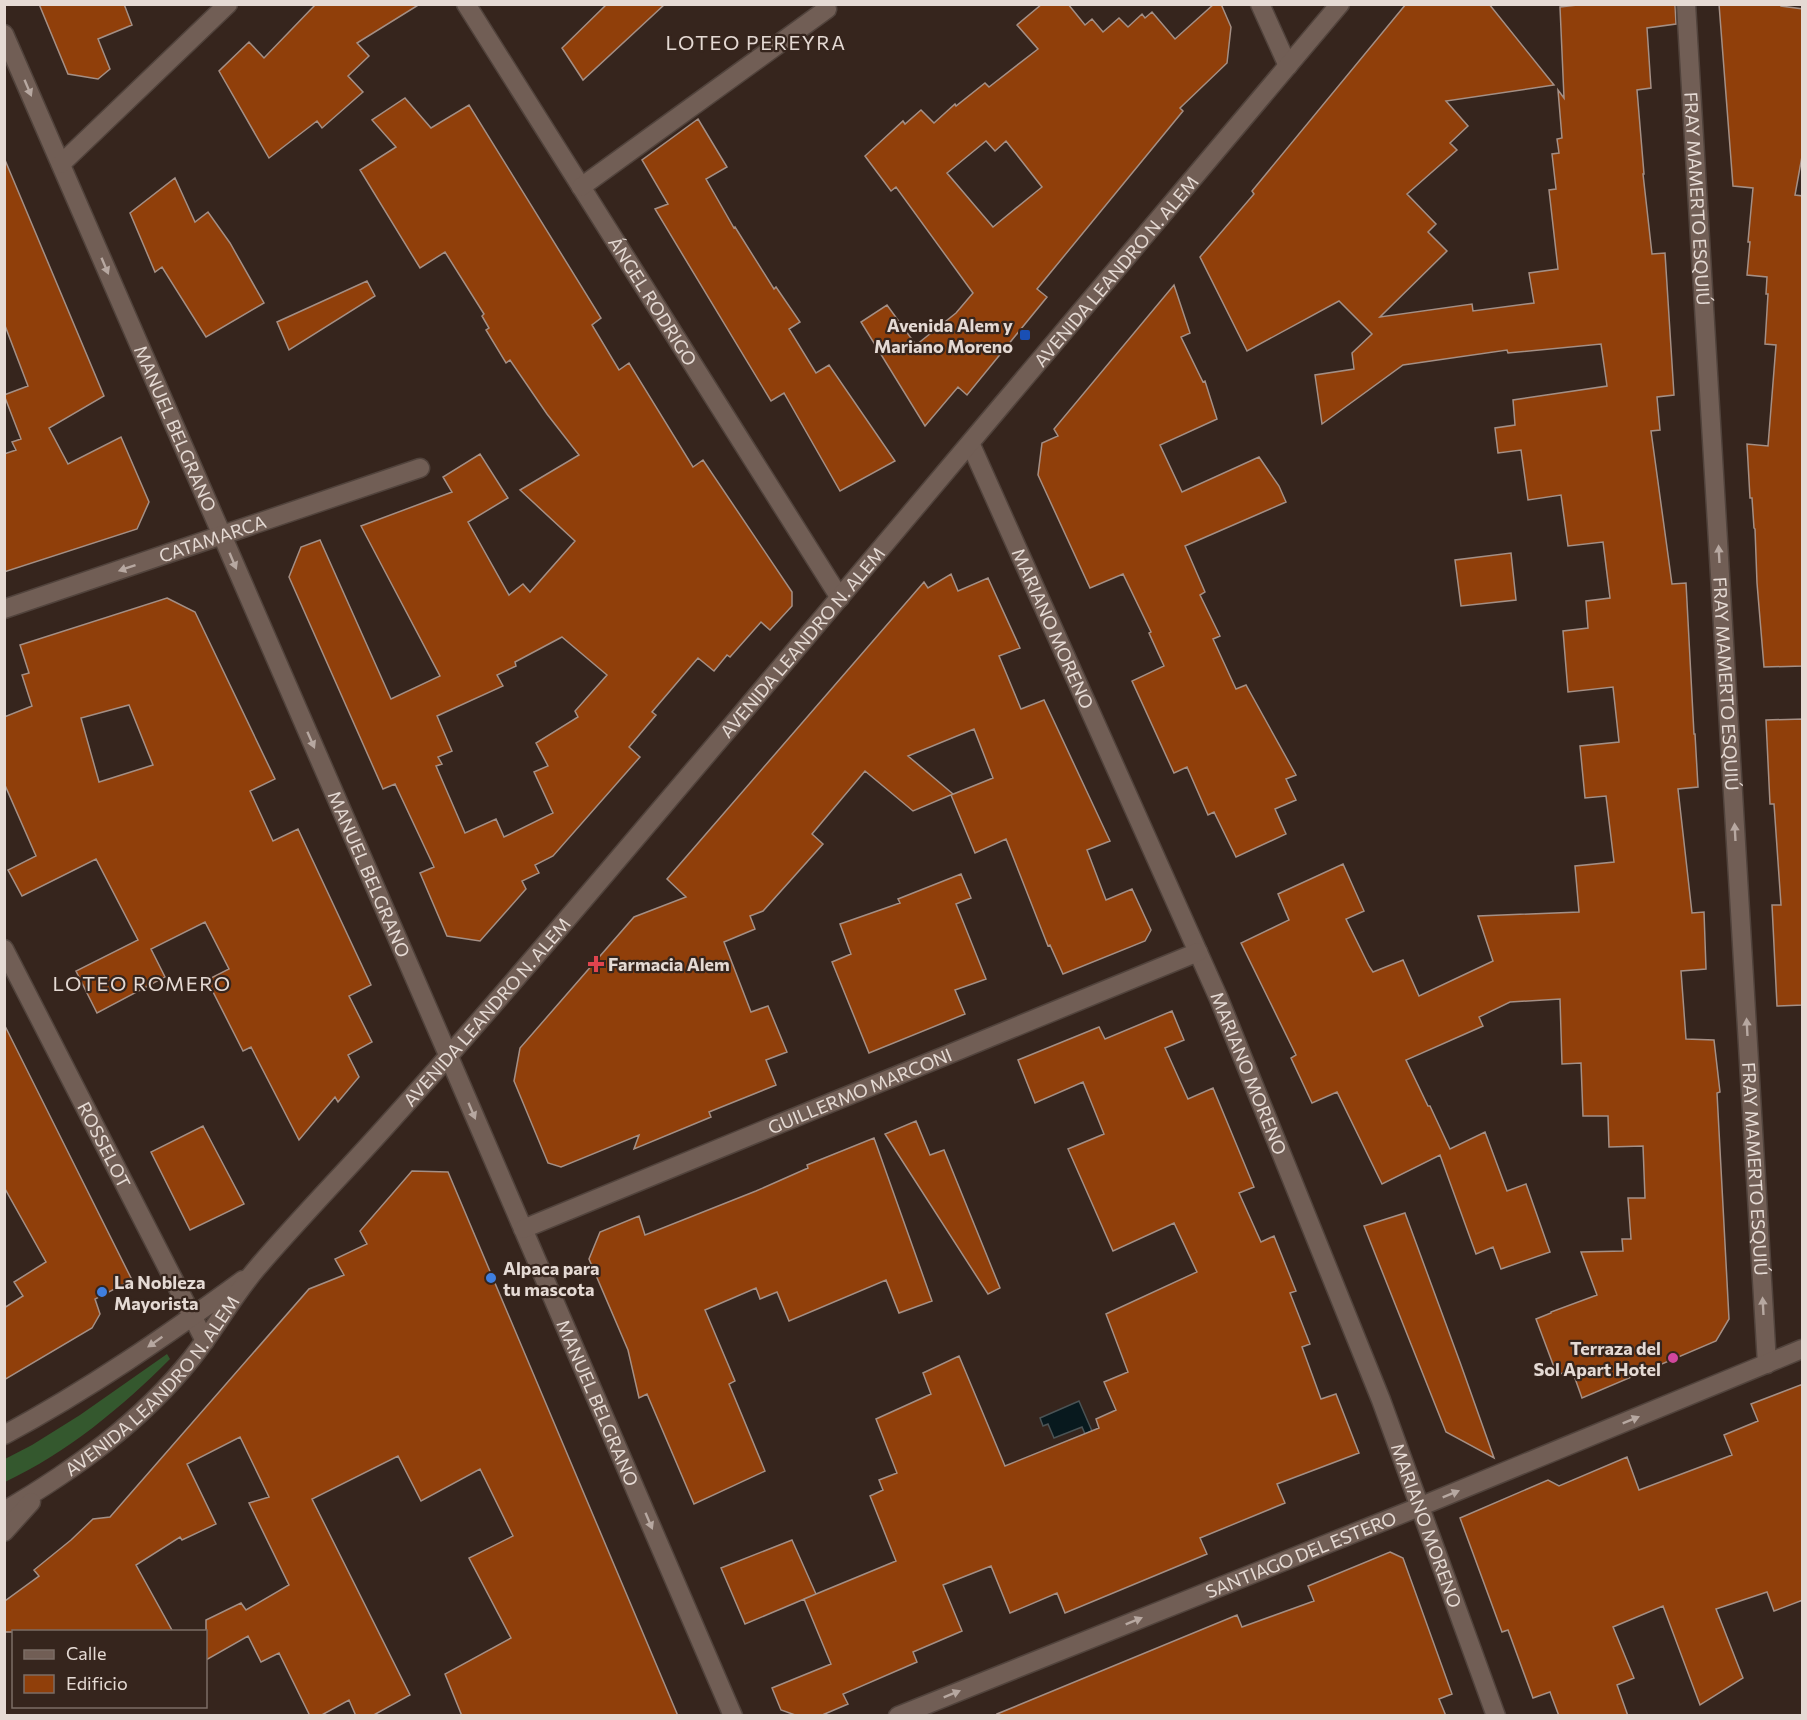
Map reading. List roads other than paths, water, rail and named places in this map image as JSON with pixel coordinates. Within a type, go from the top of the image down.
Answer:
[{"type":"street","points":[[61,164],[228,4]]},
{"type":"street","name":"ÁNGEL RODRIGO","points":[[466,4],[840,598]]},
{"type":"street","points":[[1260,4],[1288,66]]},
{"type":"street","name":"AVENIDA LEANDRO N. ALEM","points":[[4,1512],[83,1461],[121,1430],[190,1360],[254,1271],[449,1057],[971,445],[1340,4]]},
{"type":"street","name":"FRAY MAMERTO ESQUIÚ","points":[[1686,4],[1767,1364]]},
{"type":"street","points":[[581,187],[827,9]]},
{"type":"street","name":"MANUEL BELGRANO","points":[[4,34],[733,1716]]},
{"type":"street","name":"MARIANO MORENO","points":[[971,445],[1220,999],[1381,1400],[1496,1716]]},
{"type":"street","name":"CATAMARCA","points":[[4,609],[420,468]]},
{"type":"street","name":"ROSSELOT","points":[[4,949],[205,1341]]},
{"type":"street","name":"GUILLERMO MARCONI","points":[[523,1229],[1198,952]]},
{"type":"street","name":"AVENIDA LEANDRO N. ALEM","points":[[4,1436],[77,1393],[192,1316],[254,1271]]},
{"type":"street","name":"SANTIAGO DEL ESTERO","points":[[898,1716],[1419,1507],[1803,1349]]},
{"type":"street","name":"AVENIDA LEANDRO N. ALEM","points":[[4,1532],[42,1489]]},
{"type":"place","name":"Avenida Alem y Mariano Moreno","points":[[1025,335]]},
{"type":"place","name":"Farmacia Alem","points":[[596,964]]},
{"type":"place","name":"Alpaca para tu mascota","points":[[491,1278]]},
{"type":"place","name":"La Nobleza Mayorista","points":[[102,1292]]},
{"type":"place","name":"Terraza del Sol Apart Hotel","points":[[1673,1358]]},
{"type":"district","name":"LOTEO PEREYRA","points":[[756,42]]},
{"type":"district","name":"LOTEO ROMERO","points":[[142,983]]}]
